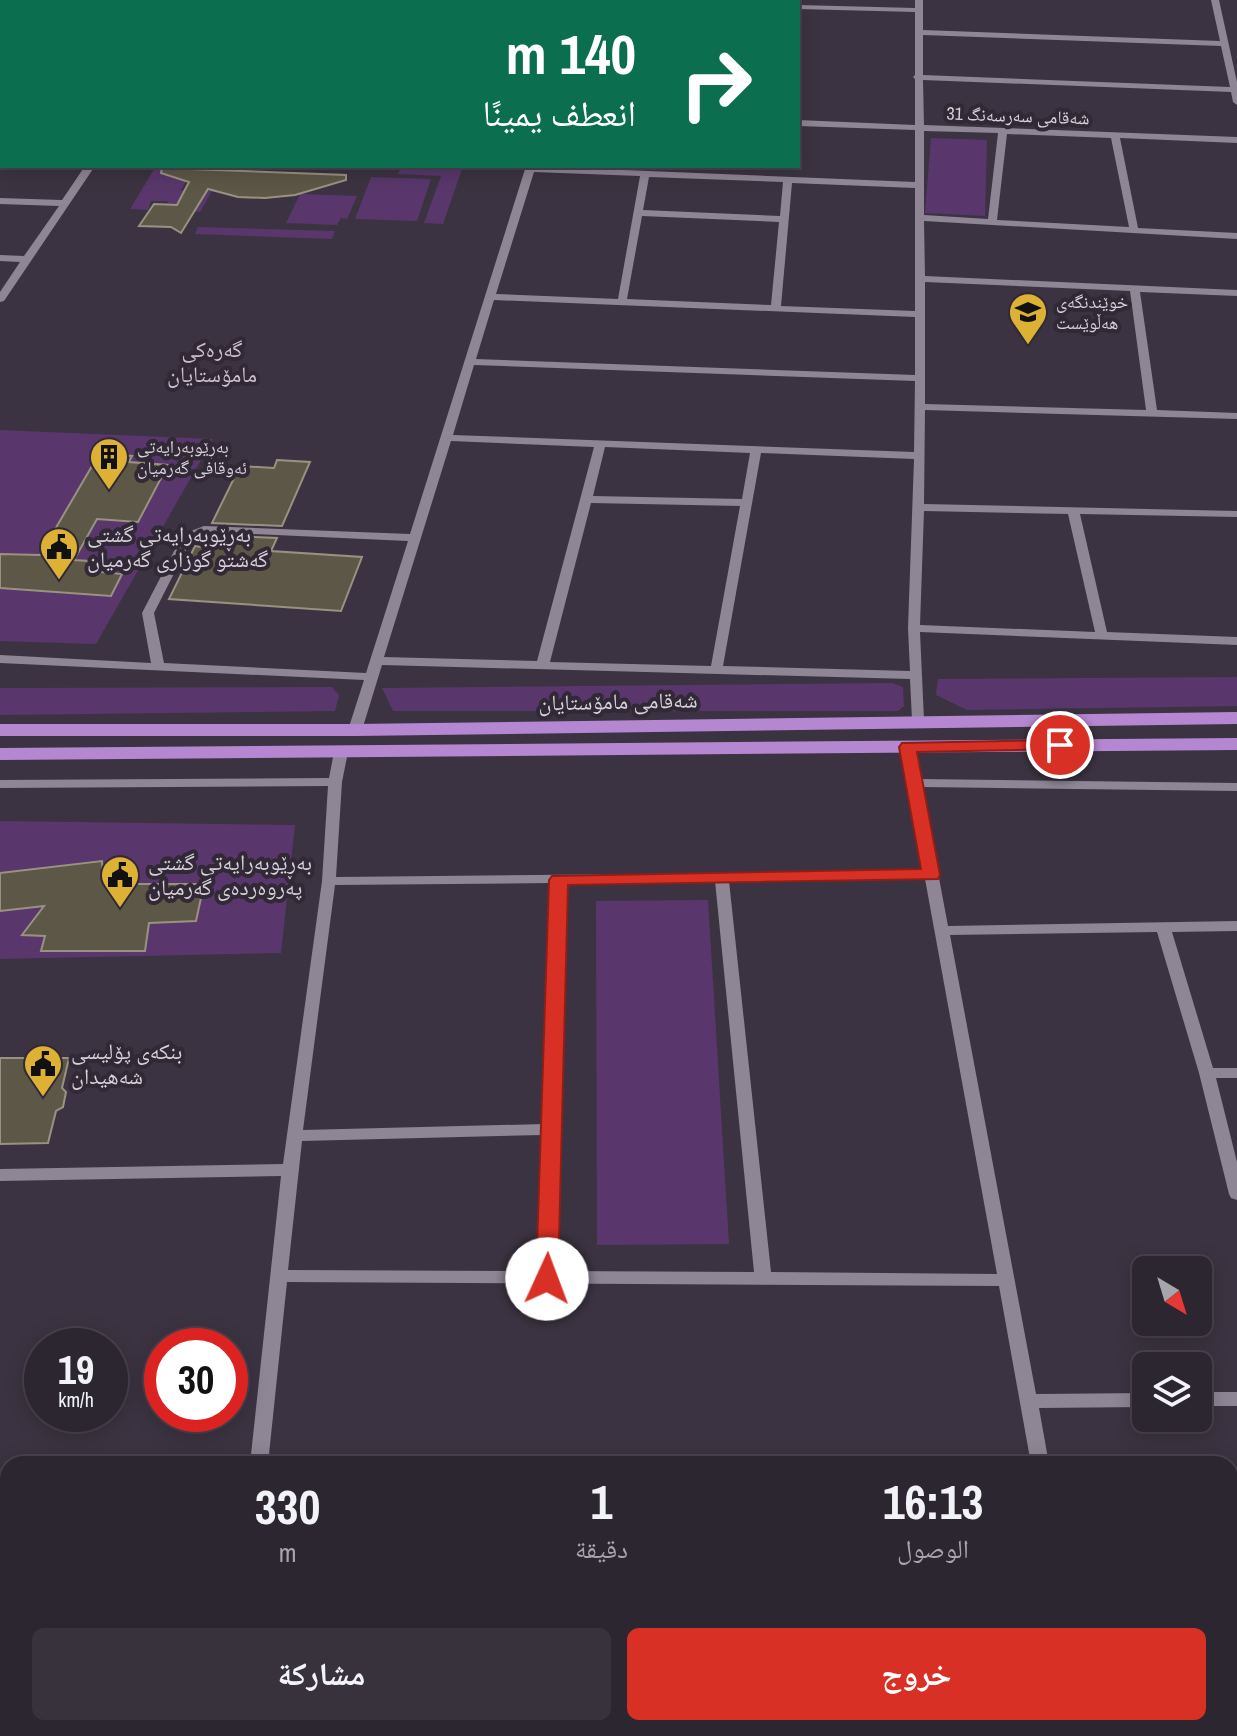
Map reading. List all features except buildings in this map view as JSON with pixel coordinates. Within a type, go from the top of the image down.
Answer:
[{"type":"main road","name":"شەقامی مامۆستایان","points":[[0,730],[355,730],[1237,718]]},
{"type":"main road","points":[[81,753],[76,749],[74,739],[86,730]]},
{"type":"main road","points":[[0,754],[1237,744]]},
{"type":"street","points":[[1215,0],[1237,102]]},
{"type":"street","points":[[800,7],[919,5],[917,77],[921,128],[921,279],[917,314],[920,456],[914,628],[918,720]]},
{"type":"street","points":[[919,32],[1224,40],[1237,36]]},
{"type":"street","points":[[917,77],[1235,90]]},
{"type":"street","name":"شەقامی سەرسەنگ 31","points":[[800,123],[1237,140]]},
{"type":"street","points":[[992,222],[1003,131]]},
{"type":"street","points":[[1115,135],[1134,230]]},
{"type":"street","points":[[0,299],[89,168]]},
{"type":"street","points":[[355,730],[530,168]]},
{"type":"street","points":[[546,168],[920,185]]},
{"type":"street","points":[[622,302],[645,174]]},
{"type":"street","points":[[776,308],[788,180]]},
{"type":"street","points":[[0,201],[65,203]]},
{"type":"street","points":[[638,213],[784,219]]},
{"type":"street","points":[[920,218],[1237,236]]},
{"type":"street","points":[[0,258],[27,259]]},
{"type":"street","points":[[921,279],[1237,293]]},
{"type":"street","points":[[1135,289],[1152,414]]},
{"type":"street","points":[[490,297],[917,314]]},
{"type":"street","points":[[470,362],[918,378]]},
{"type":"street","points":[[919,407],[1237,416]]},
{"type":"street","points":[[446,438],[920,456]]},
{"type":"street","points":[[543,664],[600,446]]},
{"type":"street","points":[[716,671],[756,452]]},
{"type":"street","points":[[587,499],[747,503]]},
{"type":"street","points":[[917,507],[1237,514]]},
{"type":"street","points":[[1073,510],[1102,636]]},
{"type":"street","points":[[158,667],[148,613],[187,536],[193,532],[208,528],[415,538]]},
{"type":"street","points":[[914,628],[1237,641]]},
{"type":"street","points":[[0,659],[372,677]]},
{"type":"street","points":[[377,661],[915,675]]},
{"type":"street","points":[[908,747],[1038,1456]]},
{"type":"street","points":[[260,1456],[294,1136],[329,881],[335,782],[341,752]]},
{"type":"street","points":[[0,784],[335,782]]},
{"type":"street","points":[[914,783],[1237,787]]},
{"type":"street","points":[[329,881],[931,875]]},
{"type":"street","points":[[722,877],[763,1279]]},
{"type":"street","points":[[547,1279],[559,880]]},
{"type":"street","points":[[942,931],[1237,926]]},
{"type":"street","points":[[1163,927],[1207,1073],[1237,1194]]},
{"type":"street","points":[[1207,1073],[1237,1073]]},
{"type":"street","points":[[294,1136],[552,1129]]},
{"type":"street","points":[[0,1175],[290,1170]]},
{"type":"street","points":[[280,1276],[1006,1280]]},
{"type":"street","points":[[1212,1399],[1237,1399]]},
{"type":"street","points":[[1028,1401],[1132,1400]]},
{"type":"shaded area","points":[[931,138],[987,140],[985,216],[925,213]]},
{"type":"shaded area","points":[[155,168],[193,168],[181,190],[212,191],[200,212],[165,210],[168,201],[151,201],[148,210],[130,209]]},
{"type":"shaded area","points":[[400,168],[462,168],[443,224],[424,223],[441,176],[398,174]]},
{"type":"shaded area","points":[[371,177],[431,179],[417,221],[355,219]]},
{"type":"shaded area","points":[[300,194],[357,196],[347,219],[341,218],[337,225],[286,223]]},
{"type":"shaded area","points":[[198,227],[335,231],[332,239],[195,234]]},
{"type":"shaded area","points":[[0,430],[213,439],[96,644],[0,641]]},
{"type":"shaded area","points":[[1237,677],[1237,706],[967,710],[936,695],[938,679]]},
{"type":"shaded area","points":[[892,683],[903,687],[904,706],[898,711],[393,711],[382,688]]},
{"type":"shaded area","points":[[332,687],[339,695],[335,711],[0,715],[0,688]]},
{"type":"shaded area","points":[[0,821],[295,825],[281,953],[0,959]]},
{"type":"shaded area","points":[[708,900],[729,1244],[597,1245],[596,901]]},
{"type":"place","name":"خوێندنگەی هەڵوێست","points":[[1028,346]]},
{"type":"place","name":"بەڕێوبەرایەتی ئەوقافی گەرمیان","points":[[109,491]]},
{"type":"place","name":"بەڕێوبەرایەتی گشتی گەشتو گوزاری گەرمیان","points":[[59,581]]},
{"type":"place","name":"بەڕێوبەرایەتی گشتی پەروەردەی گەرمیان","points":[[120,909]]},
{"type":"place","name":"بنکەی پۆلیسی شەهیدان","points":[[43,1098]]},
{"type":"district","name":"گەرەکی مامۆستایان","points":[[212,362]]},
{"type":"route","points":[[547,1279],[559,880],[931,875],[908,747],[1060,745]]}]
